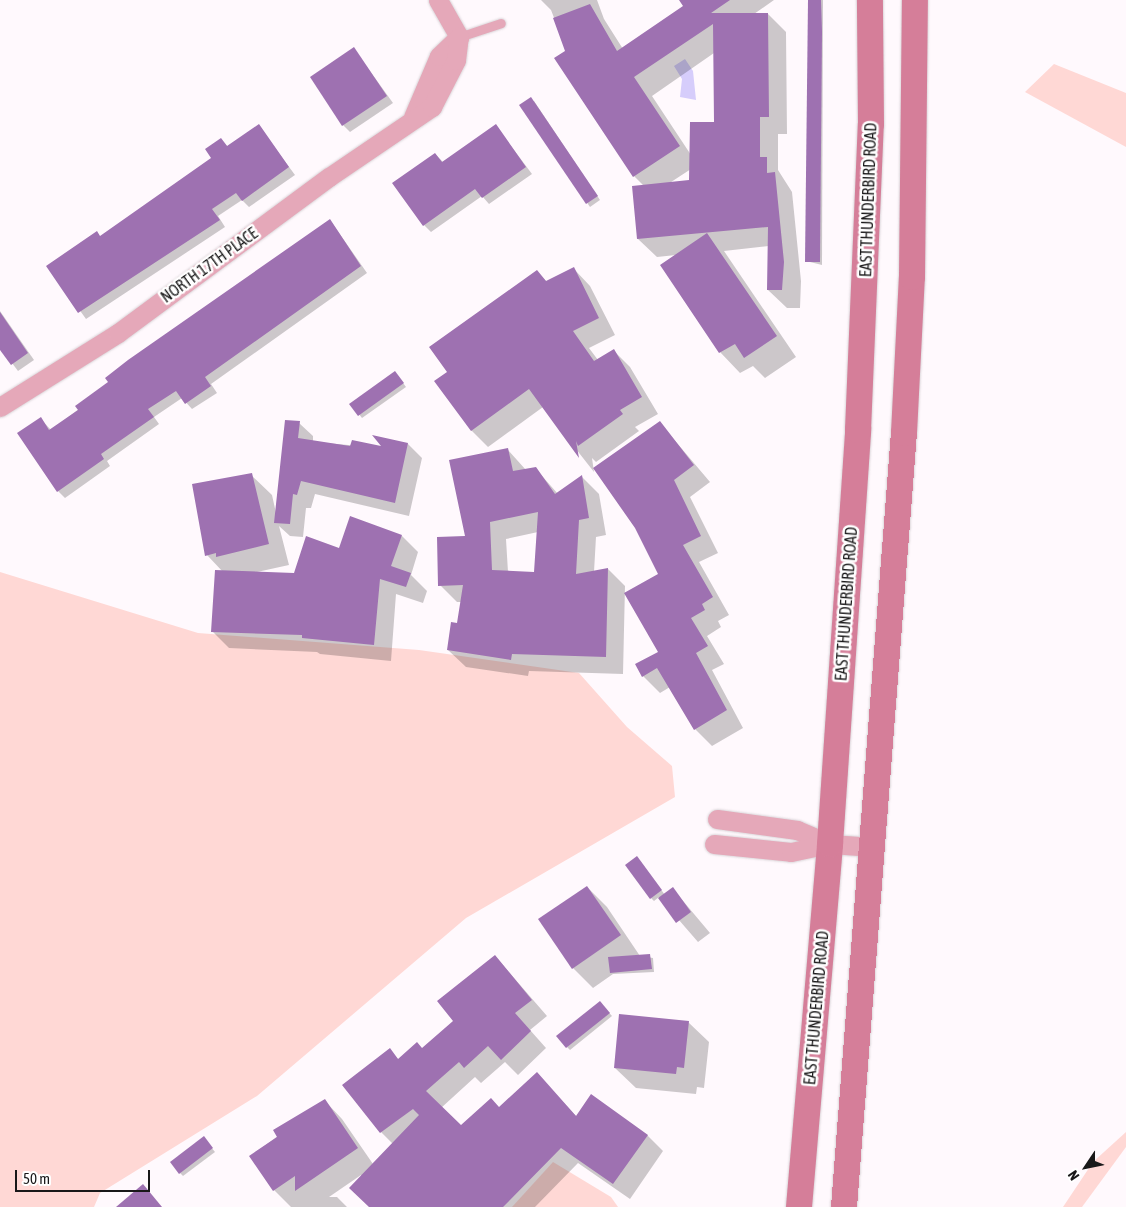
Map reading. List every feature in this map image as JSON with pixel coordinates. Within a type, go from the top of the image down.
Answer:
[{"type":"main road","name":"EAST THUNDERBIRD ROAD","points":[[799,1207],[830,844],[859,421],[871,124],[870,0]]},
{"type":"main road","points":[[844,1207],[874,847],[912,276],[916,0]]},
{"type":"street","points":[[438,0],[459,37]]},
{"type":"street","name":"NORTH 17TH PLACE","points":[[0,406],[118,333],[413,117],[439,56],[459,37]]},
{"type":"street","points":[[717,819],[797,830],[830,844]]},
{"type":"street","points":[[714,844],[791,852],[830,844],[874,847]]},
{"type":"lane","points":[[459,37],[501,23]]},
{"type":"shaded area","points":[[685,59],[693,71],[696,100],[680,97],[682,79],[674,66]]},
{"type":"shaded area","points":[[1054,64],[1126,93],[1126,147],[1025,92]]},
{"type":"shaded area","points":[[0,572],[198,633],[419,650],[579,673],[627,727],[672,766],[675,797],[466,918],[257,1096],[100,1193],[94,1207],[0,1207]]},
{"type":"shaded area","points":[[1126,1132],[1126,1147],[1082,1207],[1063,1207],[1093,1162]]},
{"type":"shaded area","points":[[553,1162],[611,1197],[618,1207],[512,1207]]},
{"type":"building","points":[[679,0],[730,0],[711,13],[768,13],[769,117],[760,117],[760,157],[767,157],[767,173],[775,172],[784,262],[782,290],[767,290],[768,227],[637,239],[632,186],[689,180],[690,122],[714,122],[713,24],[634,77],[680,146],[633,177],[554,58],[565,51],[553,18],[590,4],[617,51],[683,6]]},
{"type":"building","points":[[808,0],[821,0],[820,262],[805,262]]},
{"type":"building","points":[[354,47],[387,96],[342,126],[310,77]]},
{"type":"building","points":[[531,97],[598,196],[586,204],[519,105]]},
{"type":"building","points":[[259,124],[289,167],[242,201],[236,193],[212,209],[220,220],[78,313],[46,266],[97,231],[100,236],[211,158],[205,149],[221,138],[227,146]]},
{"type":"building","points":[[496,124],[526,167],[482,198],[475,189],[423,226],[392,183],[435,153],[442,162]]},
{"type":"building","points":[[330,219],[361,266],[205,377],[211,386],[185,404],[176,391],[148,409],[154,417],[101,454],[104,459],[57,492],[17,433],[41,417],[49,430],[78,410],[75,406],[108,382],[105,378],[128,360]]},
{"type":"building","points":[[707,233],[777,336],[744,358],[735,344],[719,353],[660,265]]},
{"type":"building","points":[[574,267],[599,318],[573,331],[594,361],[614,349],[642,397],[620,410],[623,414],[578,446],[576,441],[579,458],[529,389],[471,431],[434,381],[447,372],[429,347],[537,270],[546,281]]},
{"type":"building","points":[[0,312],[28,353],[11,365],[0,350]]},
{"type":"building","points":[[395,371],[404,383],[358,416],[349,404]]},
{"type":"building","points":[[285,420],[300,421],[298,438],[350,446],[352,440],[381,446],[372,435],[408,443],[395,503],[301,481],[297,495],[293,494],[290,524],[274,523]]},
{"type":"building","points":[[660,421],[694,465],[674,480],[701,536],[683,545],[713,597],[702,604],[705,610],[691,618],[708,646],[696,653],[727,710],[694,730],[657,668],[642,677],[635,664],[658,652],[624,593],[658,574],[635,528],[593,468]]},
{"type":"building","points":[[508,448],[513,471],[536,467],[555,494],[582,475],[589,518],[579,520],[576,574],[608,568],[606,657],[512,654],[511,660],[447,650],[451,622],[457,623],[463,585],[438,586],[437,537],[465,536],[449,460]],"holes":[[[538,512],[534,572],[492,570],[490,522]]]},
{"type":"building","points":[[252,473],[269,544],[216,557],[216,553],[205,556],[192,484]]},
{"type":"building","points":[[350,516],[402,535],[391,566],[411,573],[406,587],[380,579],[374,645],[302,638],[302,635],[211,632],[215,570],[294,573],[306,536],[339,548]]},
{"type":"building","points":[[637,856],[662,890],[650,899],[625,865]]},
{"type":"building","points":[[587,886],[621,935],[572,969],[538,919]]},
{"type":"building","points":[[673,887],[691,912],[676,923],[658,898]]},
{"type":"building","points":[[650,954],[652,969],[610,973],[608,957]]},
{"type":"building","points":[[495,955],[532,1000],[515,1013],[531,1031],[501,1060],[488,1046],[464,1068],[459,1062],[426,1091],[461,1125],[491,1098],[499,1107],[537,1072],[576,1116],[591,1094],[648,1135],[613,1184],[561,1148],[503,1207],[369,1207],[349,1188],[419,1115],[413,1109],[380,1133],[342,1085],[390,1048],[398,1059],[417,1042],[422,1048],[453,1021],[437,1001]]},
{"type":"building","points":[[600,1001],[610,1013],[566,1048],[556,1036]]},
{"type":"building","points":[[619,1014],[689,1021],[684,1068],[677,1067],[676,1074],[614,1068]]},
{"type":"building","points":[[325,1099],[358,1148],[295,1191],[295,1176],[273,1191],[249,1156],[277,1137],[273,1130]]},
{"type":"building","points":[[204,1136],[213,1148],[179,1174],[170,1162]]},
{"type":"building","points":[[143,1184],[162,1207],[116,1207]]}]
